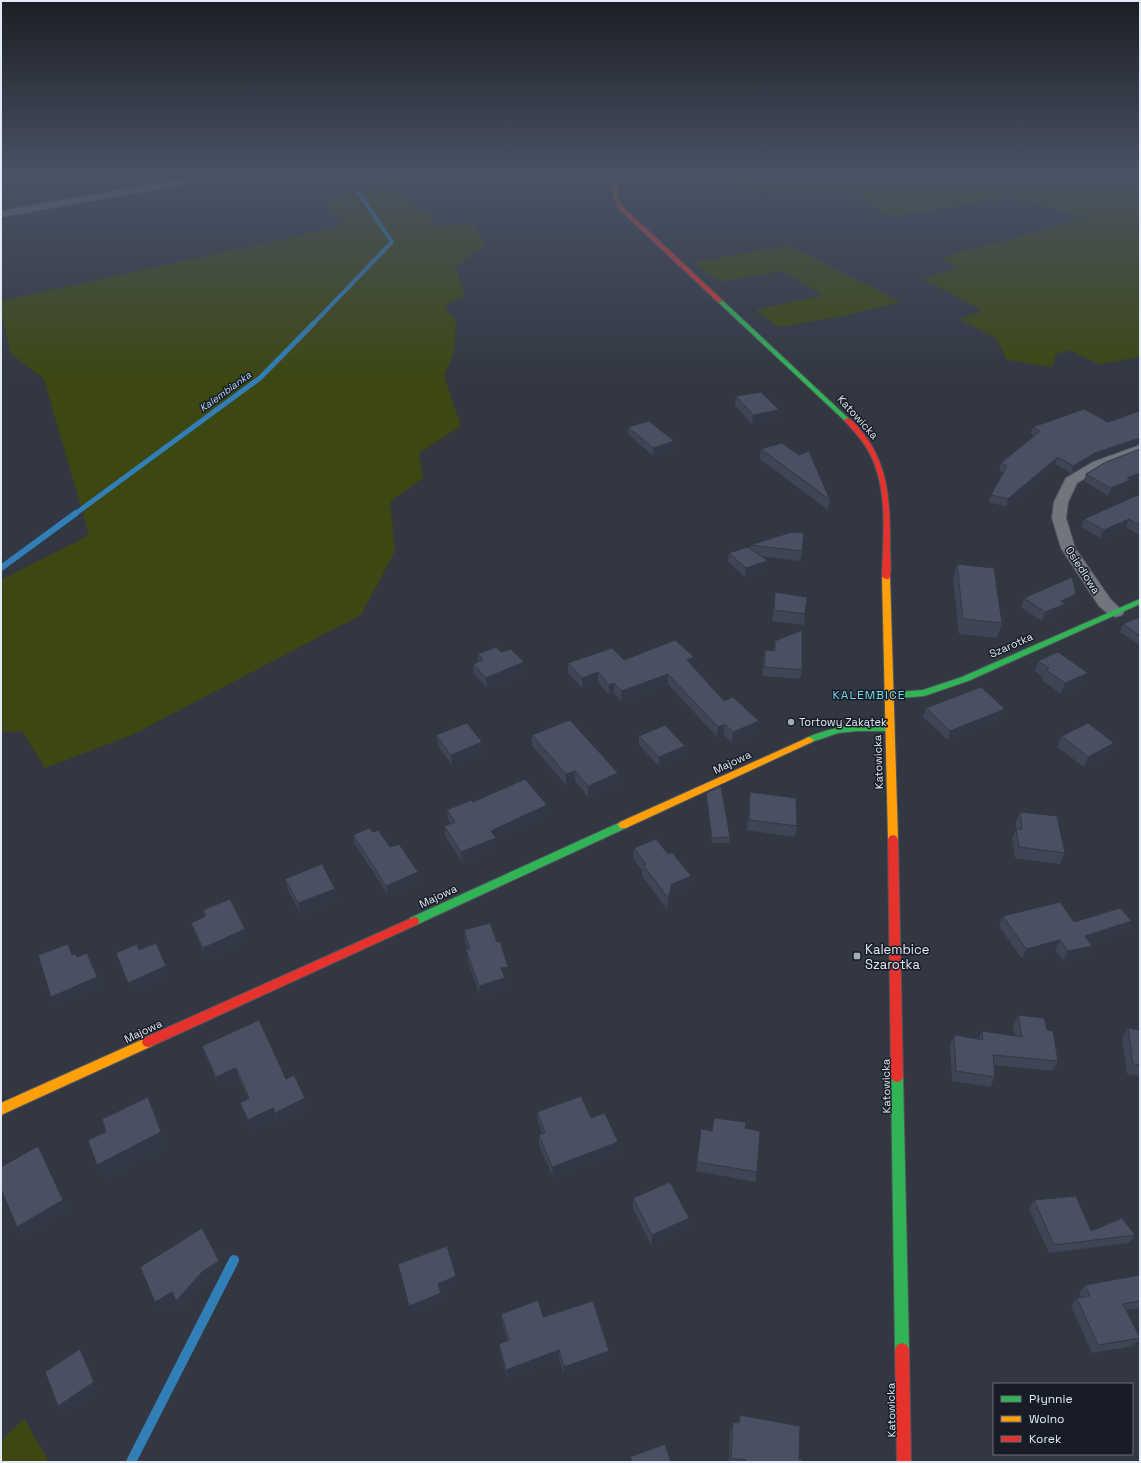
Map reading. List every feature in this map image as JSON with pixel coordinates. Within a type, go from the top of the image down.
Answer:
[{"type":"main road","name":"Katowicka","points":[[656,242],[844,417],[860,434],[872,451],[882,478],[885,504],[888,696],[894,892],[904,1462]]},
{"type":"main road","name":"Szarotka","points":[[888,696],[924,693],[965,679],[1140,601]]},
{"type":"main road","name":"Majowa","points":[[1,1109],[820,735],[832,730],[849,727],[889,728]]},
{"type":"street","name":"Osiedlowa","points":[[1116,612],[1105,603],[1068,548],[1059,518],[1061,502],[1071,481],[1098,465],[1140,449]]},
{"type":"green space","points":[[270,242],[483,242],[485,245],[455,267],[465,295],[444,306],[456,320],[454,353],[444,376],[461,426],[419,453],[423,478],[390,502],[395,551],[361,615],[132,735],[45,768],[22,731],[1,732],[1,580],[89,535],[44,379],[11,354],[1,312],[1,301]]},
{"type":"green space","points":[[998,242],[1140,242],[1140,357],[1099,364],[1069,350],[1056,354],[1052,367],[1007,360],[996,338],[960,320],[982,310],[921,278],[957,269],[940,258]]},
{"type":"green space","points":[[788,245],[901,302],[843,316],[779,327],[755,310],[823,295],[782,271],[720,282],[693,263]]},
{"type":"green space","points":[[24,1418],[49,1462],[1,1462],[1,1441]]},
{"type":"building","points":[[761,392],[779,410],[753,415],[736,396]]},
{"type":"building","points":[[1084,409],[1108,422],[1140,411],[1140,438],[1095,453],[1073,466],[1058,457],[1008,499],[991,495],[1007,466],[1001,463],[1040,431],[1033,427]]},
{"type":"building","points":[[649,421],[674,441],[653,448],[628,427]]},
{"type":"building","points":[[782,443],[799,455],[809,451],[830,500],[761,449]]},
{"type":"building","points":[[1140,449],[1140,473],[1127,478],[1131,480],[1111,488],[1086,474],[1106,462]]},
{"type":"building","points":[[1140,494],[1140,526],[1129,519],[1104,530],[1084,519]]},
{"type":"building","points":[[792,532],[804,533],[802,551],[750,545]]},
{"type":"building","points":[[748,547],[768,561],[746,568],[729,553]]},
{"type":"building","points":[[957,564],[994,568],[1002,623],[963,619]]},
{"type":"building","points":[[1072,577],[1076,594],[1061,601],[1065,604],[1045,612],[1024,598]]},
{"type":"building","points":[[775,592],[807,597],[805,614],[774,610]]},
{"type":"building","points":[[1140,617],[1140,636],[1123,624]]},
{"type":"building","points":[[802,630],[802,670],[764,667],[765,650],[775,651],[775,641]]},
{"type":"building","points":[[675,640],[694,657],[687,660],[724,701],[733,697],[759,721],[733,732],[725,724],[718,727],[668,674],[622,691],[614,683],[609,685],[598,672],[582,678],[568,663],[612,648],[624,660]]},
{"type":"building","points":[[496,647],[501,652],[511,649],[524,662],[486,678],[473,664],[483,660],[478,654]]},
{"type":"building","points":[[1058,652],[1088,673],[1065,683],[1046,670],[1049,668],[1038,661]]},
{"type":"building","points":[[981,687],[1005,709],[950,731],[926,708]]},
{"type":"building","points":[[570,720],[618,773],[588,786],[575,771],[566,774],[532,735]]},
{"type":"building","points":[[467,723],[482,742],[451,755],[436,735]]},
{"type":"building","points":[[1088,723],[1114,743],[1088,757],[1062,736]]},
{"type":"building","points":[[665,725],[685,746],[659,757],[639,736]]},
{"type":"building","points":[[525,779],[547,805],[491,831],[496,838],[461,852],[444,826],[455,822],[447,810],[471,800],[473,802]]},
{"type":"building","points":[[721,786],[730,837],[712,838],[706,793]]},
{"type":"building","points":[[750,792],[796,798],[797,826],[749,820]]},
{"type":"building","points":[[1020,812],[1057,816],[1065,853],[1019,847],[1016,829],[1022,829]]},
{"type":"building","points":[[369,828],[373,832],[378,830],[390,847],[399,844],[418,872],[386,886],[353,835]]},
{"type":"building","points":[[656,839],[668,854],[672,852],[691,876],[672,884],[668,898],[643,865],[646,864],[634,848]]},
{"type":"building","points":[[322,864],[335,889],[298,903],[285,879]]},
{"type":"building","points":[[230,899],[245,929],[203,948],[191,923],[206,916],[203,910]]},
{"type":"building","points":[[1060,902],[1074,922],[1120,908],[1132,921],[1085,936],[1092,946],[1068,951],[1060,940],[1026,949],[1003,916]]},
{"type":"building","points":[[490,923],[497,942],[500,941],[508,967],[501,968],[505,978],[479,986],[466,950],[470,949],[464,930]]},
{"type":"building","points":[[156,943],[166,966],[128,983],[116,953],[137,944],[139,950]]},
{"type":"building","points":[[68,944],[72,955],[76,954],[77,957],[87,953],[97,977],[51,997],[38,955]]},
{"type":"building","points":[[1018,1015],[1044,1018],[1047,1030],[1053,1031],[1058,1061],[993,1055],[995,1077],[956,1071],[954,1035],[983,1040],[982,1031],[1022,1037]]},
{"type":"building","points":[[259,1020],[286,1079],[294,1075],[305,1098],[275,1113],[273,1108],[248,1120],[240,1103],[249,1098],[236,1068],[216,1077],[202,1046]]},
{"type":"building","points":[[1128,1028],[1140,1030],[1140,1065],[1133,1064]]},
{"type":"building","points":[[581,1096],[591,1118],[605,1113],[618,1142],[552,1167],[539,1135],[545,1132],[537,1112]]},
{"type":"building","points":[[148,1097],[161,1132],[97,1165],[88,1140],[106,1132],[102,1119]]},
{"type":"building","points":[[714,1118],[746,1122],[745,1128],[760,1131],[757,1172],[697,1162],[701,1129],[712,1131]]},
{"type":"building","points":[[38,1146],[63,1200],[17,1227],[1,1189],[1,1167]]},
{"type":"building","points":[[670,1182],[689,1218],[652,1235],[633,1198]]},
{"type":"building","points":[[1076,1196],[1091,1231],[1122,1218],[1135,1235],[1054,1245],[1034,1200]]},
{"type":"building","points":[[202,1228],[219,1261],[203,1271],[176,1301],[172,1292],[155,1302],[140,1267]]},
{"type":"building","points":[[447,1246],[456,1276],[438,1284],[441,1293],[409,1306],[398,1264]]},
{"type":"building","points":[[1140,1275],[1140,1301],[1123,1304],[1140,1338],[1098,1345],[1077,1298],[1090,1296],[1085,1285]]},
{"type":"building","points":[[538,1300],[543,1317],[593,1301],[609,1351],[564,1367],[559,1350],[506,1370],[499,1344],[509,1340],[501,1314]]},
{"type":"building","points":[[80,1349],[94,1382],[58,1406],[45,1372]]},
{"type":"building","points":[[740,1415],[800,1426],[799,1459],[802,1459],[802,1462],[746,1462],[746,1460],[731,1458],[733,1422],[739,1423]]},
{"type":"building","points":[[665,1444],[671,1462],[632,1462],[630,1457]]},
{"type":"waterway","name":"Kalembianka","points":[[313,324],[392,242]]},
{"type":"waterway","name":"Kalembianka","points":[[75,514],[260,378],[314,323]]},
{"type":"waterway","name":"Kalembianka","points":[[1,568],[76,513]]},
{"type":"waterway","points":[[131,1462],[234,1260]]},
{"type":"traffic: fast","points":[[720,301],[847,420]]},
{"type":"traffic: fast","points":[[888,696],[924,693],[965,679],[1140,601]]},
{"type":"traffic: fast","points":[[809,740],[838,730],[889,728]]},
{"type":"traffic: fast","points":[[414,921],[623,825]]},
{"type":"traffic: fast","points":[[897,1077],[902,1350]]},
{"type":"traffic: slow","points":[[886,577],[893,839]]},
{"type":"traffic: slow","points":[[623,825],[809,740]]},
{"type":"traffic: slow","points":[[1,1109],[148,1042]]},
{"type":"traffic: jam","points":[[657,242],[720,301]]},
{"type":"traffic: jam","points":[[847,420],[873,452],[880,469],[886,515],[886,577]]},
{"type":"traffic: jam","points":[[893,839],[897,1077]]},
{"type":"traffic: jam","points":[[148,1042],[414,921]]},
{"type":"traffic: jam","points":[[902,1350],[904,1462]]},
{"type":"place","name":"Tortowy Zakątek","points":[[791,722]]},
{"type":"place","name":"Kalembice Szarotka","points":[[857,956]]},
{"type":"district","name":"KALEMBICE","points":[[869,695]]}]
